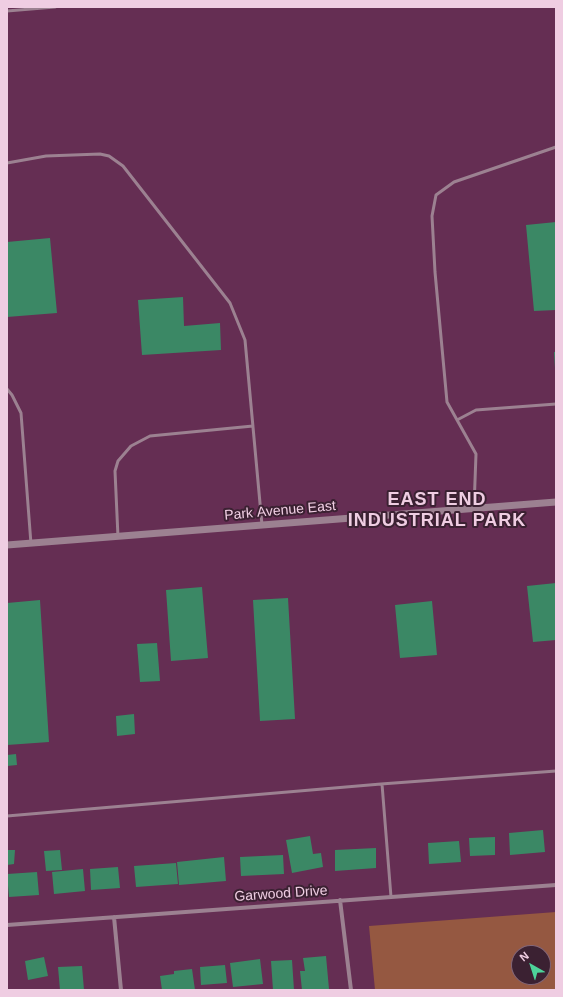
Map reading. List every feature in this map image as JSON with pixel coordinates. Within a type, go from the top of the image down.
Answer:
[{"type":"street","name":"Park Avenue East","points":[[7,546],[556,502]]},
{"type":"street","name":"Garwood Drive","points":[[7,925],[556,885]]},
{"type":"street","points":[[340,900],[351,990]]},
{"type":"street","points":[[114,917],[121,990]]},
{"type":"lane","points":[[7,11],[55,7]]},
{"type":"lane","points":[[474,508],[476,454],[448,402],[436,280],[432,216],[436,195],[454,182],[556,147]]},
{"type":"lane","points":[[7,163],[46,156],[100,154],[109,156],[123,166],[230,303],[245,340],[262,525]]},
{"type":"lane","points":[[7,389],[12,395],[20,413],[31,544]]},
{"type":"lane","points":[[457,420],[476,410],[556,404]]},
{"type":"lane","points":[[118,537],[115,471],[118,461],[131,446],[150,436],[253,426]]},
{"type":"lane","points":[[7,816],[382,784],[556,771]]},
{"type":"lane","points":[[382,784],[391,896]]},
{"type":"shaded area","points":[[556,912],[556,990],[375,990],[369,926]]},
{"type":"building","points":[[556,222],[556,310],[534,311],[526,225]]},
{"type":"building","points":[[50,238],[57,313],[7,317],[7,242]]},
{"type":"building","points":[[183,297],[184,326],[220,323],[221,350],[142,355],[138,300]]},
{"type":"building","points":[[554,352],[556,352],[556,368],[555,368]]},
{"type":"building","points":[[556,583],[556,640],[533,642],[527,586]]},
{"type":"building","points":[[202,587],[208,658],[171,661],[166,590]]},
{"type":"building","points":[[288,598],[295,719],[260,721],[253,600]]},
{"type":"building","points":[[40,600],[49,742],[7,745],[7,603]]},
{"type":"building","points":[[432,601],[437,655],[400,658],[395,605]]},
{"type":"building","points":[[157,643],[160,681],[140,682],[137,644]]},
{"type":"building","points":[[134,714],[135,734],[117,736],[116,716]]},
{"type":"building","points":[[16,754],[17,765],[7,766],[7,755]]},
{"type":"building","points":[[543,830],[545,852],[510,855],[509,833]]},
{"type":"building","points":[[310,836],[313,854],[321,853],[323,867],[292,873],[286,840]]},
{"type":"building","points":[[495,837],[495,855],[470,856],[469,838]]},
{"type":"building","points":[[459,841],[461,862],[429,864],[428,843]]},
{"type":"building","points":[[376,848],[376,868],[335,871],[335,850]]},
{"type":"building","points":[[7,850],[15,850],[14,864],[7,865]]},
{"type":"building","points":[[60,850],[62,870],[46,871],[44,851]]},
{"type":"building","points":[[283,855],[284,874],[241,876],[240,857]]},
{"type":"building","points":[[224,857],[226,881],[179,885],[177,862]]},
{"type":"building","points":[[176,863],[178,884],[136,887],[134,866]]},
{"type":"building","points":[[118,867],[120,888],[91,890],[90,869]]},
{"type":"building","points":[[83,869],[85,891],[54,894],[52,872]]},
{"type":"building","points":[[37,872],[39,895],[9,897],[7,874]]},
{"type":"building","points":[[326,956],[329,989],[302,990],[300,971],[305,971],[303,958]]},
{"type":"building","points":[[44,957],[48,976],[28,980],[25,961]]},
{"type":"building","points":[[260,959],[263,984],[233,987],[230,963]]},
{"type":"building","points":[[292,960],[294,990],[273,990],[271,961]]},
{"type":"building","points":[[225,965],[227,983],[201,985],[200,967]]},
{"type":"building","points":[[82,966],[84,990],[60,990],[58,967]]},
{"type":"building","points":[[192,969],[195,990],[162,990],[160,976],[174,974],[174,971]]},
{"type":"district","name":"EAST END INDUSTRIAL PARK","points":[[437,510]]}]
